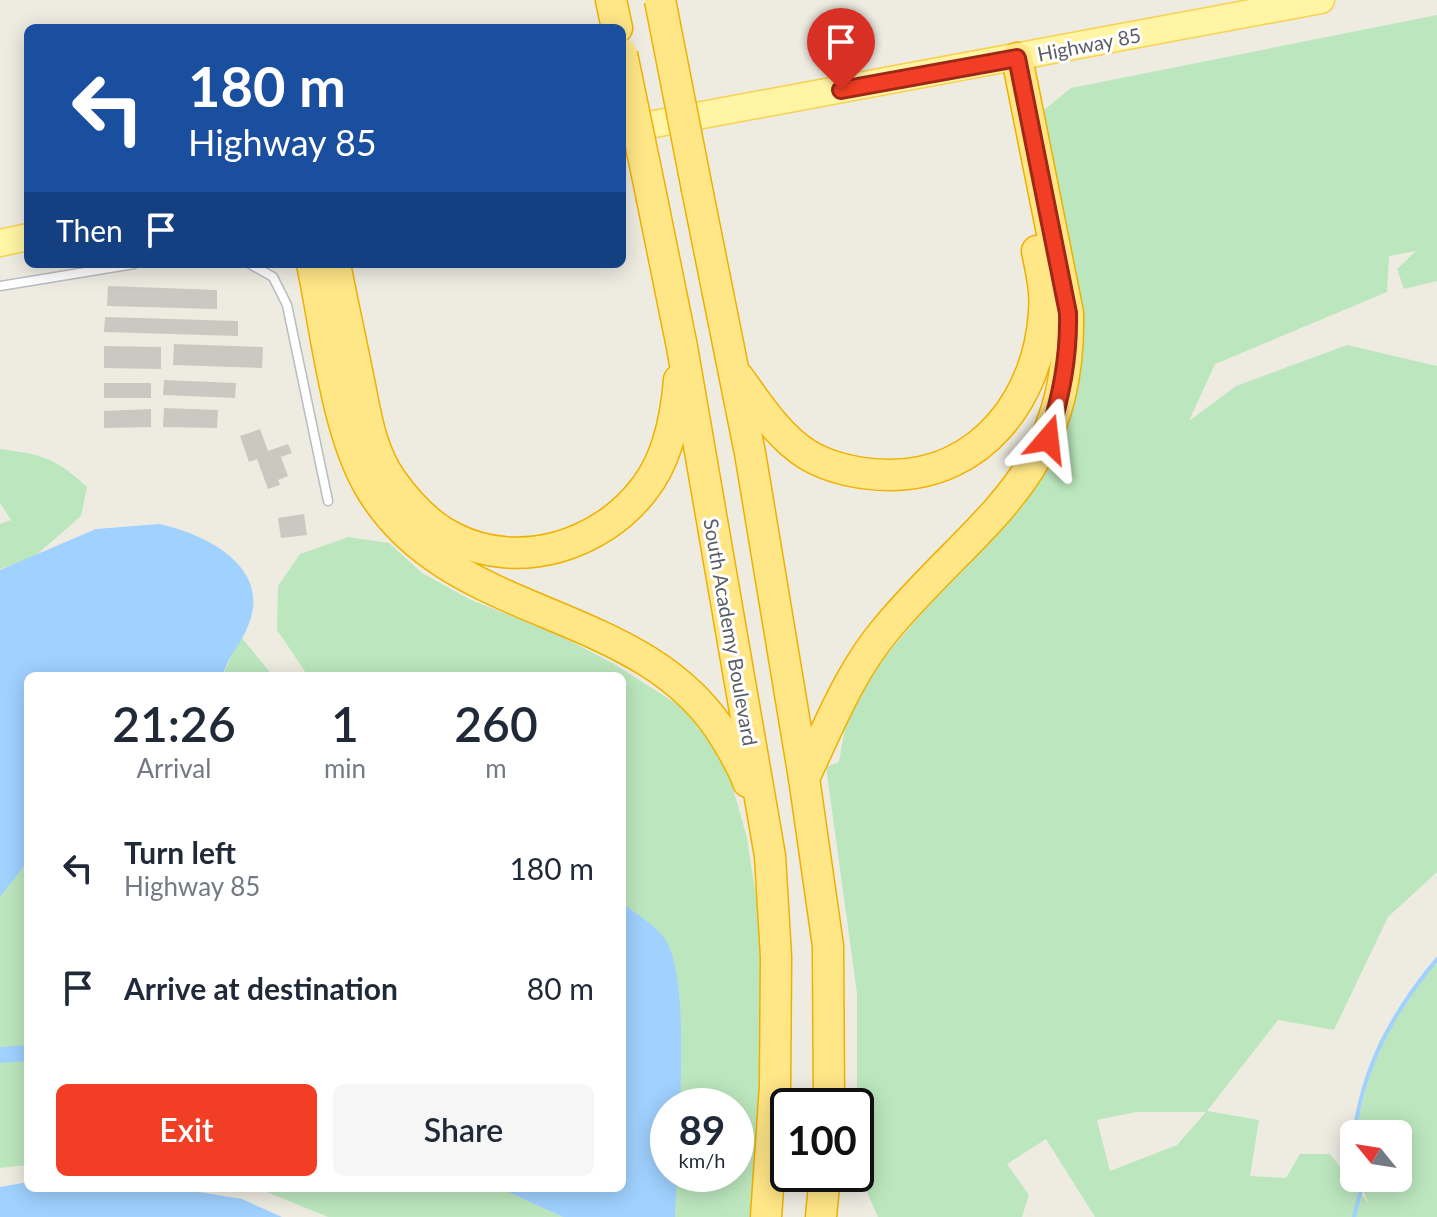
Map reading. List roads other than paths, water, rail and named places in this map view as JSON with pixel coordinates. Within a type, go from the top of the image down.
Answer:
[{"type":"highway","points":[[611,0],[616,24]]},
{"type":"highway","points":[[660,0],[750,453],[804,778],[828,946],[829,1088]]},
{"type":"highway","points":[[732,369],[780,432],[809,455],[837,468],[877,475],[916,475],[959,461],[986,439],[1014,408],[1030,379],[1040,348],[1045,310],[1043,279],[1008,59]]},
{"type":"highway","points":[[804,778],[846,686],[865,658],[885,629],[988,524],[1027,474],[1048,439],[1057,409],[1069,345],[1068,313],[1008,59]]},
{"type":"highway","name":"South Academy Boulevard","points":[[626,73],[682,347],[770,856],[776,957],[775,1087],[766,1217]]},
{"type":"highway","points":[[313,268],[347,435],[369,487],[389,514],[414,542],[473,582],[612,639],[667,673],[693,695],[716,723],[745,771],[770,856]]},
{"type":"highway","points":[[336,268],[377,455],[406,499],[430,522],[452,538],[479,548],[511,554],[573,543],[622,513],[646,488],[662,456],[677,401],[682,347]]},
{"type":"highway","points":[[821,1217],[823,1192]]},
{"type":"main road","name":"Highway 85","points":[[626,129],[1321,0]]},
{"type":"main road","points":[[0,243],[24,238]]},
{"type":"lane","points":[[0,286],[110,268]]},
{"type":"lane","points":[[257,268],[273,277],[287,305],[328,501]]},
{"type":"water","points":[[159,524],[214,545],[243,570],[251,587],[253,605],[248,626],[224,672],[24,672],[24,866],[0,897],[0,570],[96,529]]},
{"type":"water","points":[[626,905],[665,939],[676,973],[681,1020],[680,1088],[650,1088],[650,1192],[676,1192],[675,1217],[563,1217],[508,1192],[626,1192]]},
{"type":"water","points":[[24,1183],[24,1192],[199,1192],[242,1199],[282,1217],[0,1217],[0,1187]]},
{"type":"waterway","points":[[1356,1120],[1368,1075],[1389,1027],[1437,959]]},
{"type":"waterway","points":[[0,1055],[24,1053]]},
{"type":"waterway","points":[[1354,1217],[1360,1192]]}]
